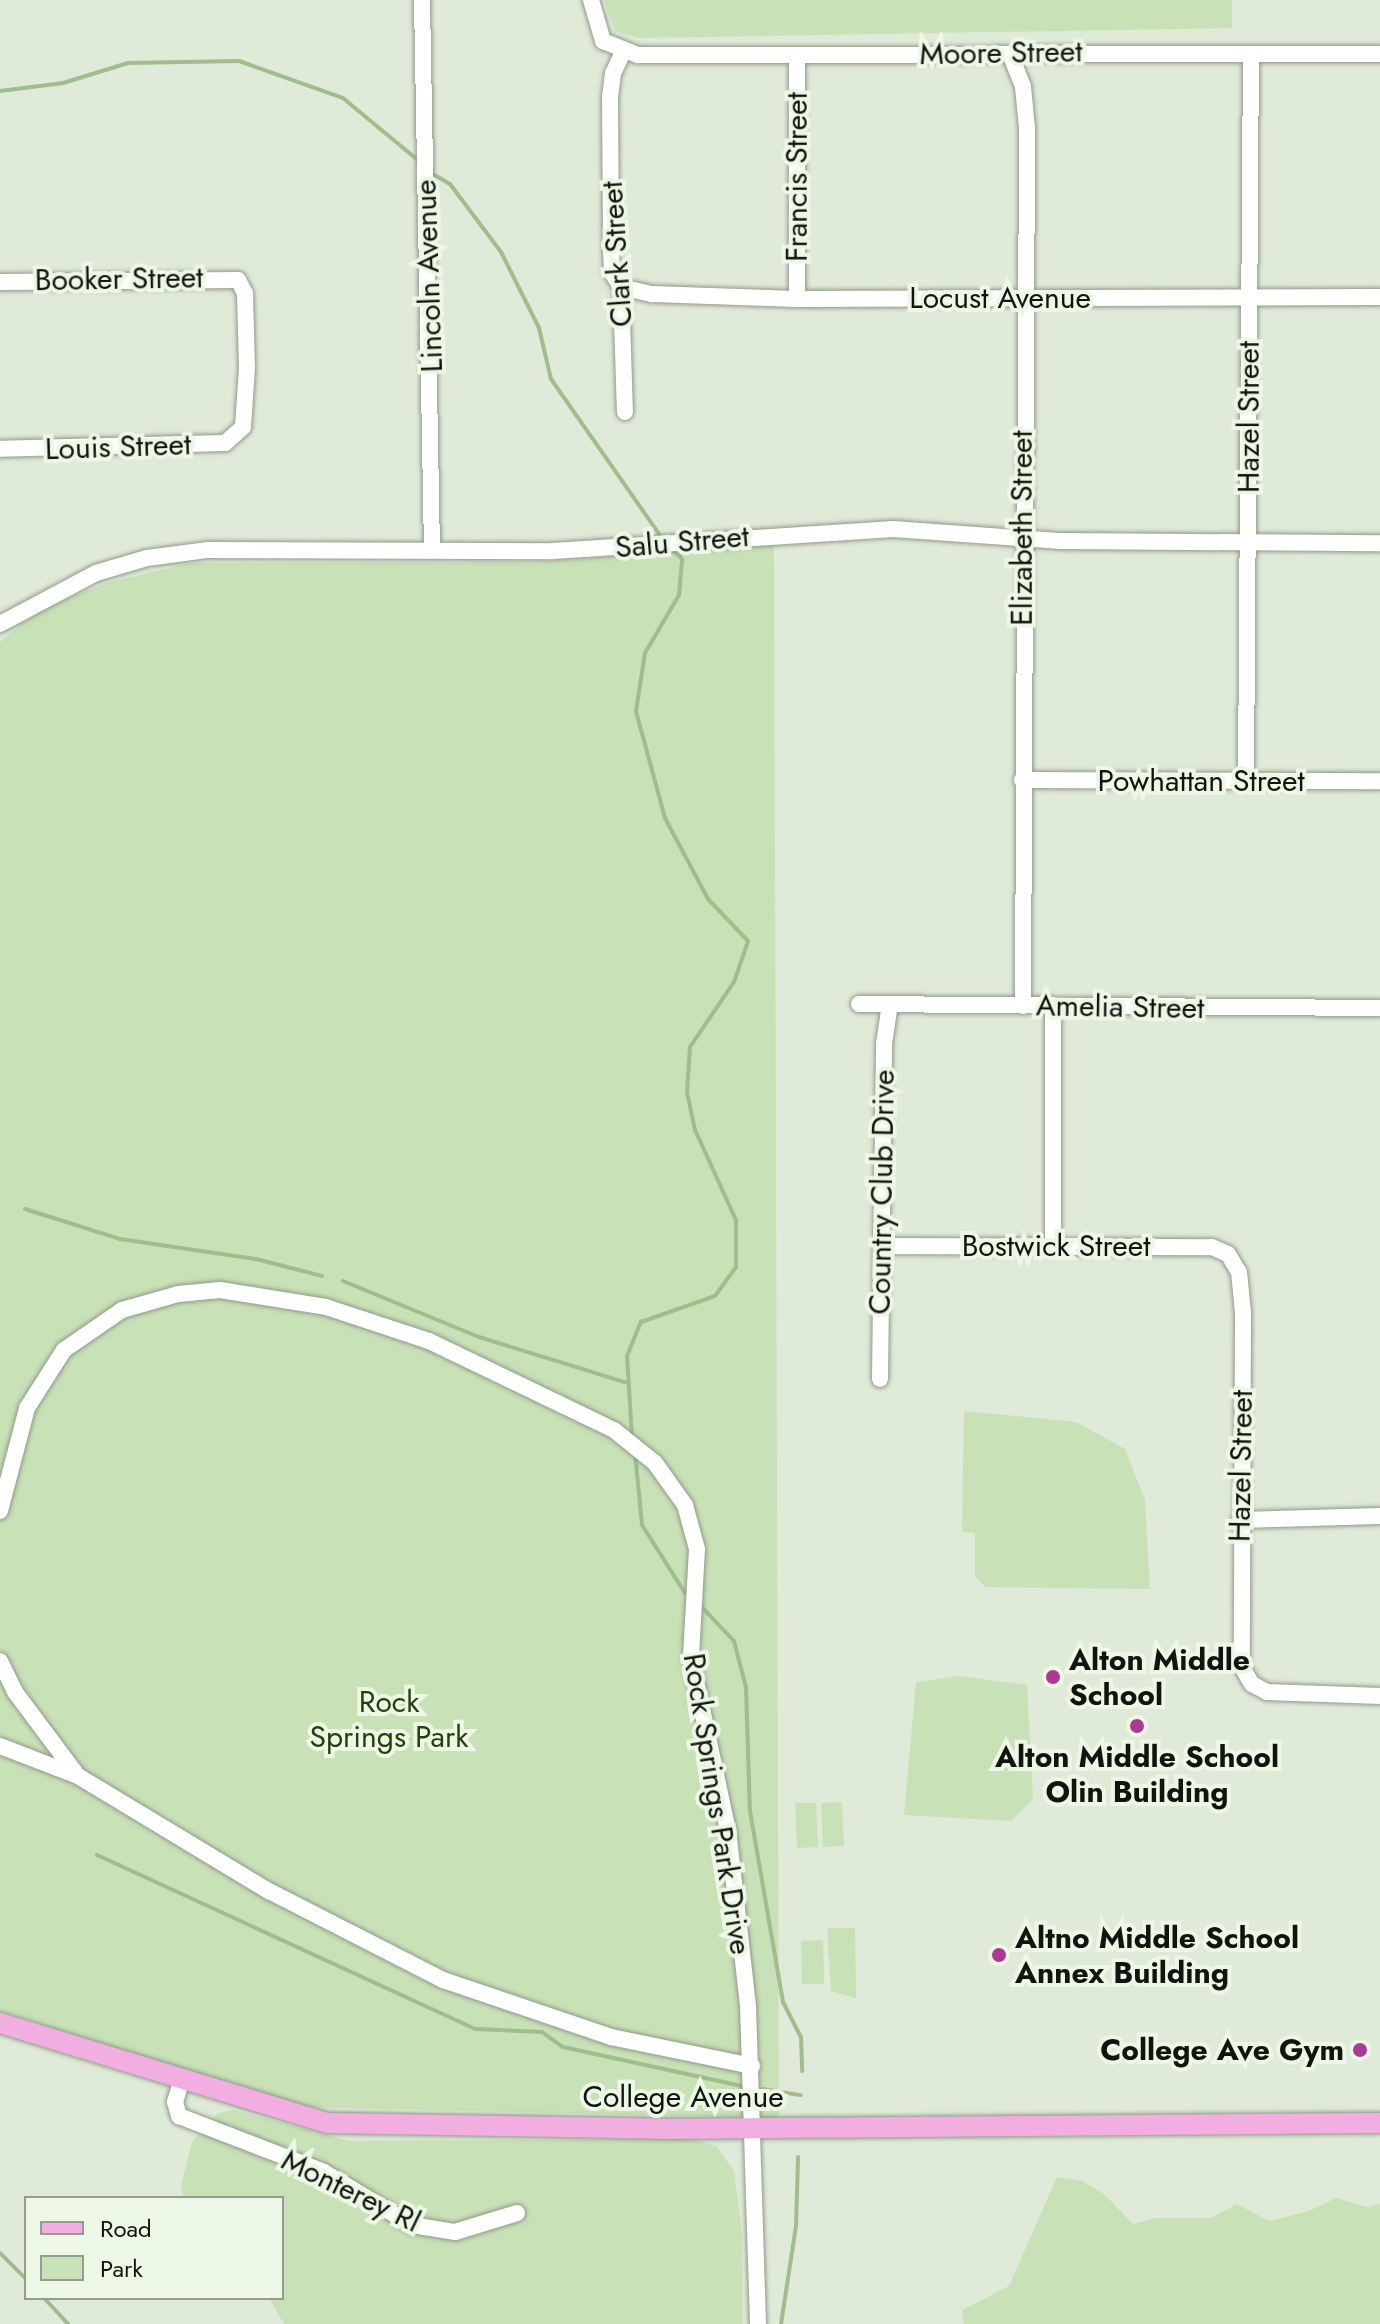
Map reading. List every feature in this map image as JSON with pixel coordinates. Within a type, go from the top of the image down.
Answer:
[{"type":"main road","name":"College Avenue","points":[[0,2023],[328,2123],[752,2128],[1380,2123]]},
{"type":"street","name":"Lincoln Avenue","points":[[422,0],[432,551]]},
{"type":"street","points":[[591,0],[599,35],[623,52]]},
{"type":"street","name":"Moore Street","points":[[623,52],[797,56],[1380,54]]},
{"type":"street","name":"Clark Street","points":[[623,52],[613,73],[610,96],[612,273],[621,287],[625,412]]},
{"type":"street","name":"Elizabeth Street","points":[[1010,54],[1026,104],[1021,540],[1023,1006]]},
{"type":"street","name":"Hazel Street","points":[[1246,780],[1251,54]]},
{"type":"street","name":"Francis Street","points":[[797,56],[797,299]]},
{"type":"street","name":"Booker Street","points":[[0,282],[238,280],[245,293],[247,368],[243,427],[235,440]]},
{"type":"street","name":"Locust Avenue","points":[[621,287],[652,294],[797,299],[1380,297]]},
{"type":"street","name":"Louis Street","points":[[0,449],[235,440]]},
{"type":"street","name":"Salu Street","points":[[0,624],[96,573],[178,553],[591,549],[866,530],[1021,540],[1380,543]]},
{"type":"street","name":"Powhattan Street","points":[[1022,780],[1380,781]]},
{"type":"street","name":"Amelia Street","points":[[859,1004],[1053,1008],[1380,1008]]},
{"type":"street","name":"Country Club Drive","points":[[880,1379],[884,1044],[890,1004]]},
{"type":"street","points":[[1053,1008],[1053,1245]]},
{"type":"street","name":"Bostwick Street","points":[[882,1246],[1212,1247],[1228,1254]]},
{"type":"street","name":"Hazel Street","points":[[1228,1254],[1241,1281],[1240,1649],[1248,1680],[1278,1694],[1380,1696]]},
{"type":"street","name":"Rock Springs Park Drive","points":[[0,1511],[18,1433],[52,1364],[101,1321],[178,1294],[263,1294],[359,1316],[485,1364],[614,1430],[667,1476],[685,1505],[695,1535],[691,1658],[737,1890],[752,2066],[758,2324]]},
{"type":"street","points":[[1240,1520],[1380,1516]]},
{"type":"street","points":[[0,1661],[15,1692],[78,1776]]},
{"type":"street","points":[[0,1746],[78,1776],[269,1891],[443,1980],[611,2037],[752,2066]]},
{"type":"street","name":"Monterey Rl","points":[[182,2079],[175,2102],[179,2116],[324,2172],[412,2225],[455,2232],[517,2213]]},
{"type":"green space","points":[[604,0],[1232,0],[1232,28],[639,38],[615,31]]},
{"type":"green space","name":"Rock Springs Park","points":[[774,543],[779,2118],[301,2107],[0,2011],[0,642],[40,609],[110,582],[191,563],[539,562]]},
{"type":"green space","points":[[964,1411],[1076,1422],[1125,1449],[1145,1500],[1150,1589],[985,1587],[975,1576],[975,1533],[962,1532]]},
{"type":"green space","points":[[959,1676],[1027,1685],[1033,1799],[1011,1821],[904,1815],[916,1682]]},
{"type":"green space","points":[[842,1802],[844,1846],[823,1847],[821,1803]]},
{"type":"green space","points":[[795,1803],[816,1803],[818,1847],[797,1848]]},
{"type":"green space","points":[[827,1928],[855,1928],[856,1998],[831,1991]]},
{"type":"green space","points":[[823,1940],[824,1984],[802,1984],[801,1941]]},
{"type":"green space","points":[[233,2110],[349,2141],[689,2139],[716,2146],[734,2171],[742,2233],[743,2324],[284,2324],[270,2300],[284,2300],[284,2196],[183,2196],[181,2186],[192,2142],[218,2113]]},
{"type":"green space","points":[[1057,2177],[1082,2181],[1104,2194],[1133,2224],[1155,2218],[1210,2218],[1237,2204],[1269,2221],[1309,2211],[1336,2198],[1366,2207],[1380,2204],[1380,2324],[964,2324],[962,2310],[1009,2286]]},
{"type":"waterway","points":[[0,91],[63,83],[128,63],[239,61],[343,98],[419,161]]},
{"type":"waterway","points":[[431,173],[450,184],[501,252],[539,328],[551,379],[662,538]]},
{"type":"waterway","points":[[632,1437],[627,1356],[641,1322],[715,1296],[736,1267],[736,1220],[695,1130],[687,1092],[690,1047],[734,982],[748,941],[708,899],[665,818],[636,711],[645,653],[679,595],[682,559],[671,548]]},
{"type":"waterway","points":[[25,1209],[120,1239],[256,1259],[322,1276]]},
{"type":"waterway","points":[[343,1281],[479,1337],[628,1383]]},
{"type":"waterway","points":[[635,1453],[642,1525],[685,1593]]},
{"type":"waterway","points":[[699,1604],[734,1641],[746,1687],[750,1811],[783,2002],[801,2037],[802,2071]]},
{"type":"waterway","points":[[97,1855],[476,2029],[542,2032],[563,2047],[742,2086]]},
{"type":"waterway","points":[[762,2089],[801,2095]]},
{"type":"waterway","points":[[781,2324],[796,2226],[798,2157]]},
{"type":"waterway","points":[[0,2253],[24,2277]]},
{"type":"waterway","points":[[46,2300],[68,2324]]},
{"type":"place","name":"Alton Middle School","points":[[1053,1677]]},
{"type":"place","name":"Alton Middle School Olin Building","points":[[1137,1726]]},
{"type":"place","name":"Altno Middle School Annex Building","points":[[999,1955]]},
{"type":"place","name":"College Ave Gym","points":[[1360,2050]]}]
